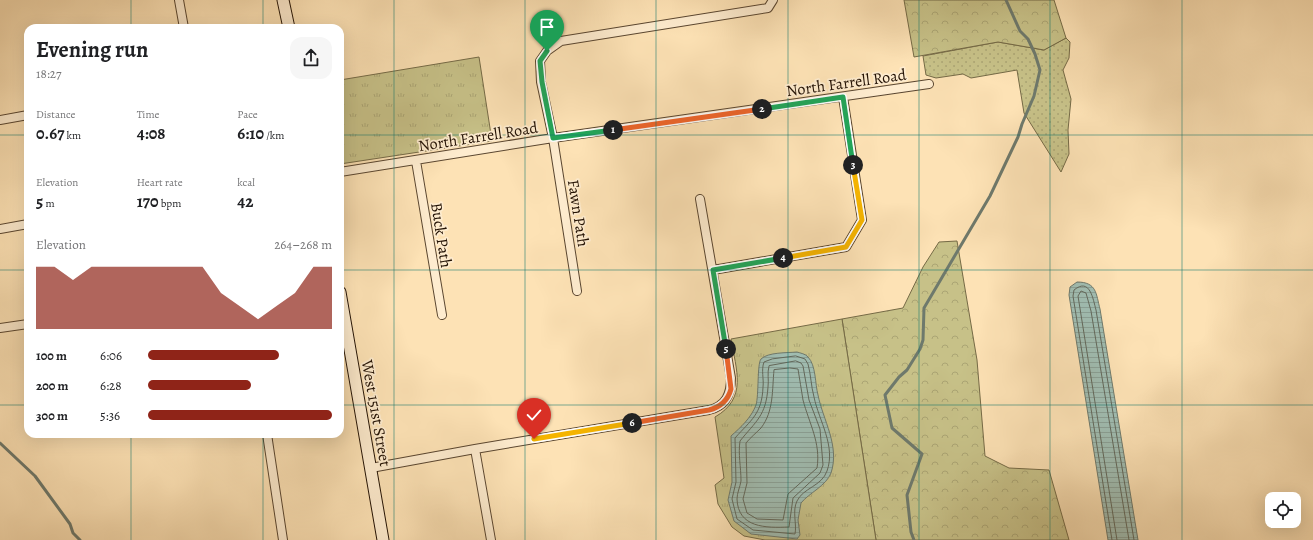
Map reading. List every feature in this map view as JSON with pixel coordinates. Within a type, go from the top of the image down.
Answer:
[{"type":"street","points":[[179,0],[183,24]]},
{"type":"street","points":[[283,0],[288,24]]},
{"type":"street","name":"Fawn Path","points":[[577,292],[553,138],[542,82],[540,61],[547,51],[561,41],[768,8],[773,0]]},
{"type":"street","name":"North Farrell Road","points":[[344,171],[553,138],[929,84]]},
{"type":"street","points":[[713,270],[846,247],[862,220],[843,97]]},
{"type":"street","points":[[0,120],[24,116]]},
{"type":"street","name":"Buck Path","points":[[416,161],[442,315]]},
{"type":"street","points":[[370,468],[716,408],[729,395],[731,378],[700,199]]},
{"type":"street","points":[[0,229],[24,225]]},
{"type":"street","name":"West 151st Street","points":[[344,315],[383,540]]},
{"type":"street","points":[[0,328],[24,325]]},
{"type":"street","points":[[268,438],[283,540]]},
{"type":"street","points":[[475,449],[491,540]]},
{"type":"green space","points":[[904,0],[1054,0],[1066,38],[1044,50],[998,42],[914,57]]},
{"type":"green space","points":[[1066,38],[1070,42],[1069,58],[1063,70],[1071,99],[1068,130],[1069,154],[1061,172],[1024,113],[1017,70],[971,78],[963,74],[936,78],[926,75],[923,56],[998,42],[1044,50]]},
{"type":"green space","points":[[479,57],[492,141],[344,163],[344,79]]},
{"type":"green space","points":[[957,241],[977,360],[985,456],[1009,468],[1049,470],[1069,540],[876,540],[842,319],[903,308],[923,267],[939,242]]},
{"type":"green space","points":[[842,319],[876,540],[765,540],[744,536],[732,527],[718,504],[715,485],[724,478],[715,417],[732,401],[736,392],[737,372],[731,339]]},
{"type":"water","points":[[1077,282],[1088,284],[1092,287],[1098,298],[1138,540],[1108,540],[1069,295],[1070,287]]},
{"type":"water","points":[[797,352],[807,356],[813,365],[820,404],[832,443],[833,463],[831,473],[829,478],[821,486],[801,503],[798,520],[800,535],[797,539],[751,534],[734,521],[728,500],[732,482],[731,436],[749,418],[756,405],[761,359],[773,354]]},
{"type":"waterway","points":[[914,540],[911,532],[907,495],[922,454],[892,428],[885,395],[899,377],[907,370],[920,349],[923,340],[924,308],[990,196],[1018,137],[1034,96],[1040,70],[1028,39],[1020,31],[1006,0]]},
{"type":"waterway","points":[[0,443],[35,476],[70,524],[73,533],[80,540]]},
{"type":"route","points":[[534,439],[709,410],[721,405],[729,395],[731,389],[731,378],[713,270],[846,247],[862,220],[843,97],[553,138],[542,82],[540,61],[547,51]]}]
